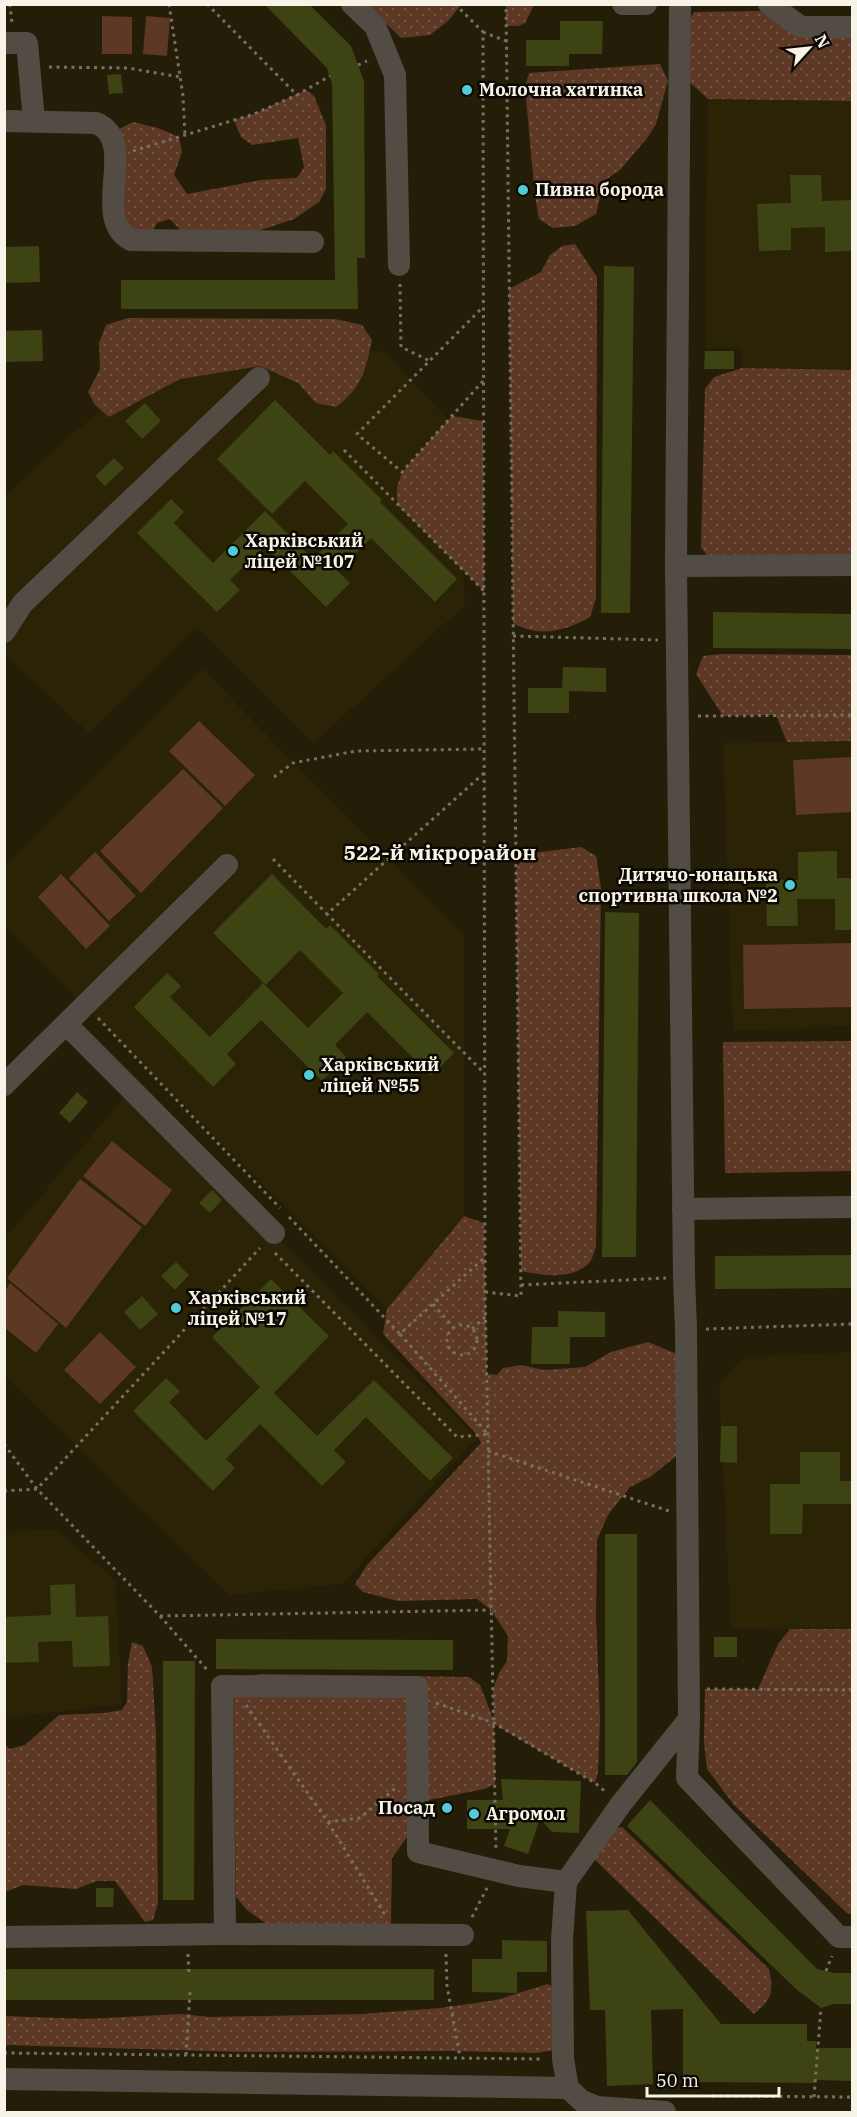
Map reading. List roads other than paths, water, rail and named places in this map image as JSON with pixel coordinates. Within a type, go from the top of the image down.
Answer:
[{"type":"lane","points":[[352,4],[375,26],[395,75],[399,265]]},
{"type":"lane","points":[[623,4],[646,4]]},
{"type":"lane","points":[[680,4],[676,566],[686,1329],[689,1688],[687,1778],[839,1937],[852,1937]]},
{"type":"lane","points":[[769,4],[801,27],[852,27]]},
{"type":"lane","points":[[4,43],[27,43],[34,121]]},
{"type":"lane","points":[[4,121],[96,123],[103,126],[113,136],[114,219],[119,232],[130,240],[313,242]]},
{"type":"lane","points":[[4,632],[23,603],[259,378]]},
{"type":"lane","points":[[676,566],[852,565]]},
{"type":"lane","points":[[4,1085],[227,865]]},
{"type":"lane","points":[[67,1025],[270,1238]]},
{"type":"lane","points":[[683,1209],[852,1207]]},
{"type":"lane","points":[[225,1934],[227,1686],[417,1687],[418,1852],[519,1876],[566,1882]]},
{"type":"lane","points":[[665,2112],[597,2107],[582,2101],[568,2088],[563,2059],[561,1940],[566,1882],[621,1804],[689,1719]]},
{"type":"lane","points":[[4,1937],[225,1934],[455,1935]]},
{"type":"lane","points":[[4,2079],[568,2088]]},
{"type":"place","name":"Молочна хатинка","points":[[467,90]]},
{"type":"place","name":"Пивна борода","points":[[523,190]]},
{"type":"place","name":"Харківський ліцей №107","points":[[233,551]]},
{"type":"place","name":"Дитячо-юнацька спортивна школа №2","points":[[790,885]]},
{"type":"place","name":"Харківський ліцей №55","points":[[309,1075]]},
{"type":"place","name":"Харківський ліцей №17","points":[[176,1308]]},
{"type":"place","name":"Посад","points":[[447,1808]]},
{"type":"place","name":"Агромол","points":[[474,1814]]},
{"type":"district","name":"522-й мікрорайон","points":[[440,853]]}]
